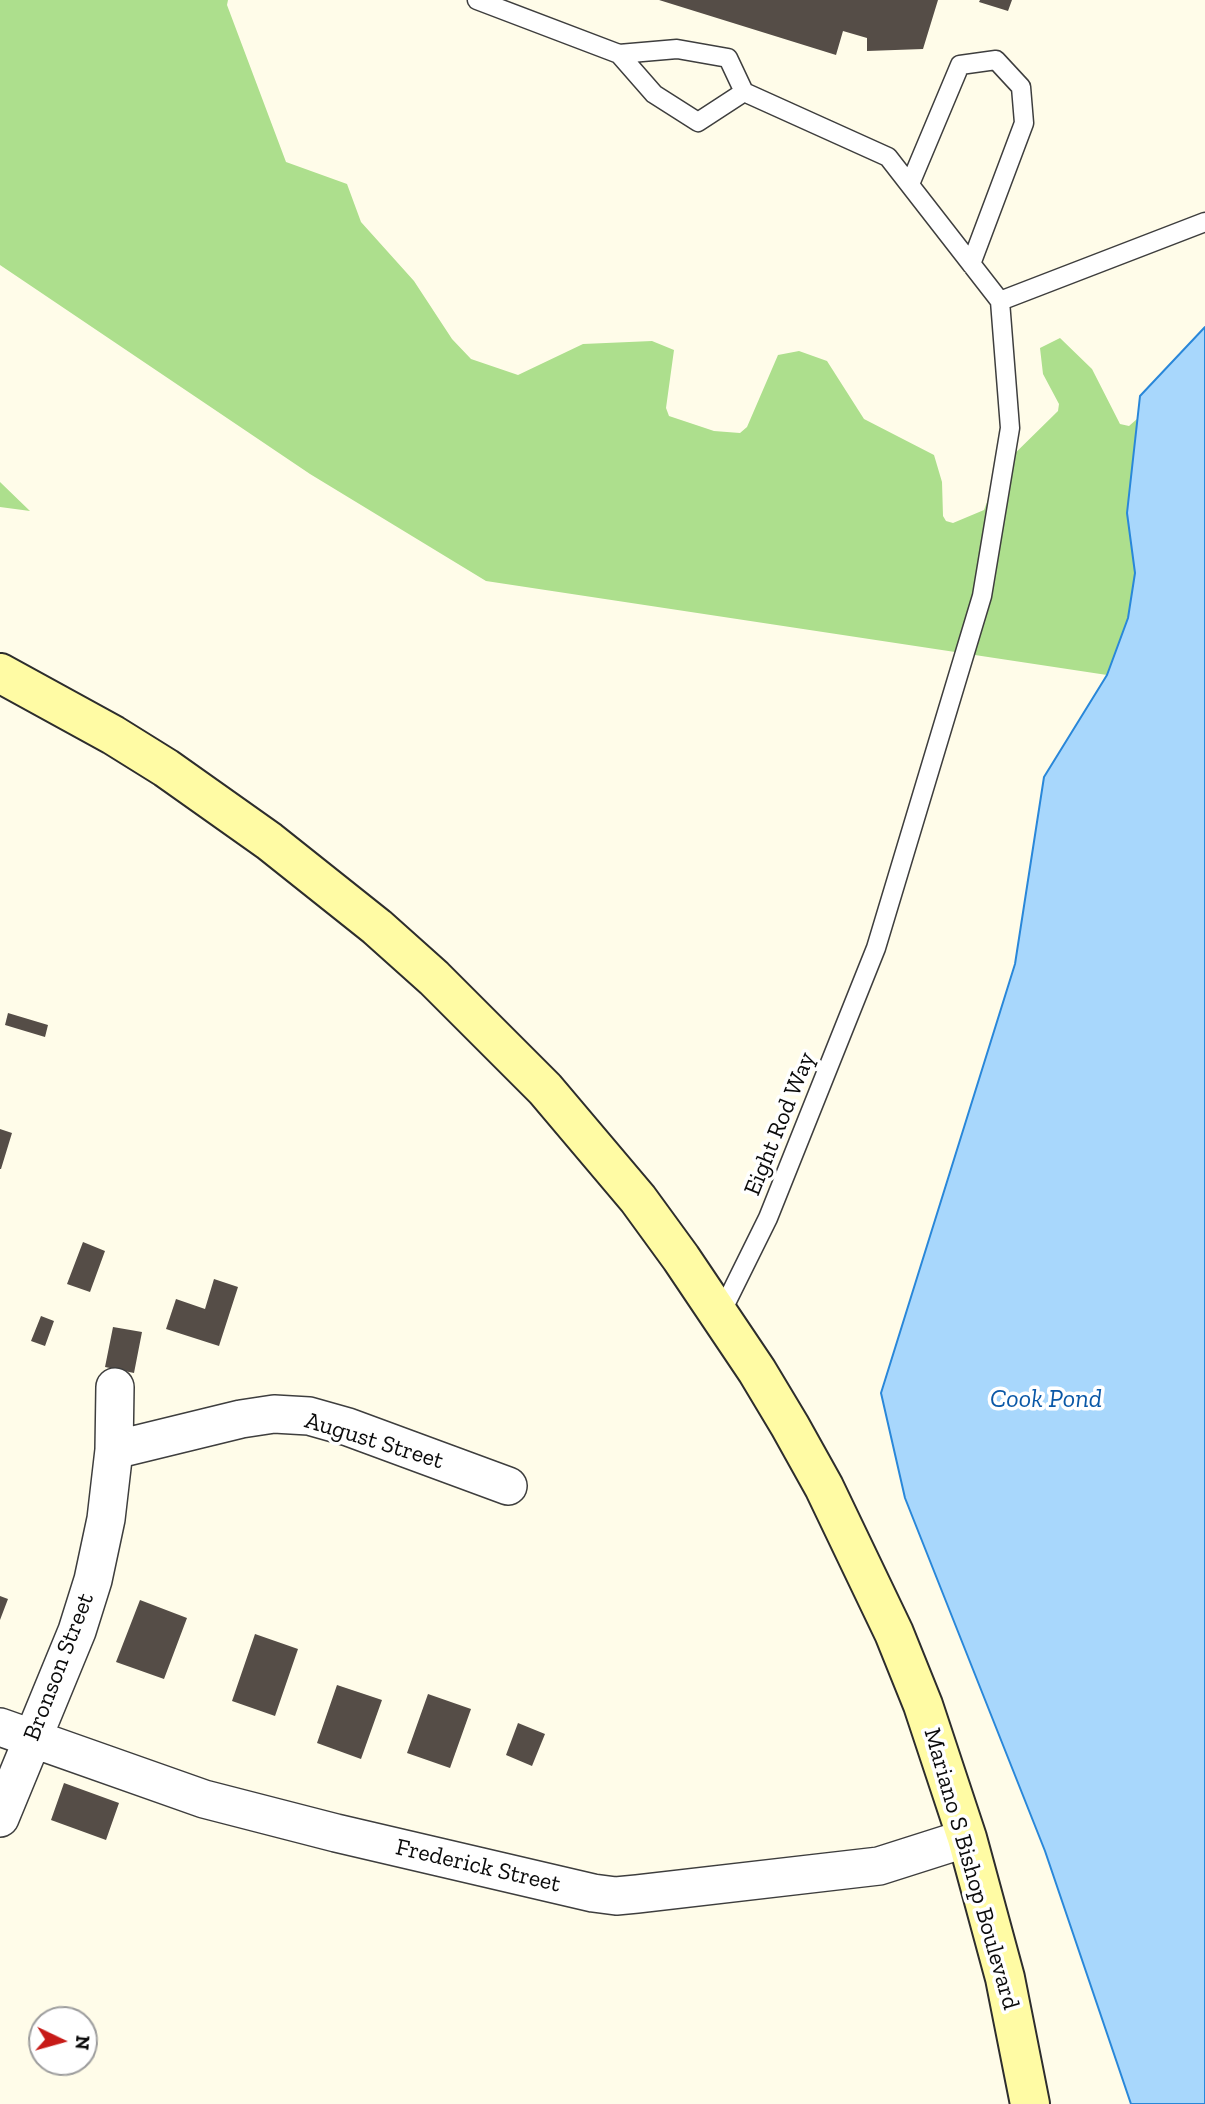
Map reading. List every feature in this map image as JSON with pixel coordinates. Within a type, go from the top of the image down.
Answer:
[{"type":"main road","name":"Mariano S Bishop Boulevard","points":[[0,673],[113,735],[187,782],[269,841],[387,936],[491,1033],[568,1116],[638,1199],[720,1315],[790,1426],[824,1488],[894,1633],[923,1705],[967,1838],[1005,1978],[1031,2104]]},
{"type":"street","name":"Bronson Street","points":[[0,1818],[16,1732],[77,1631],[93,1580],[106,1519],[114,1450],[115,1387]]},
{"type":"street","name":"August Street","points":[[114,1450],[242,1419],[274,1414],[309,1416],[348,1427],[508,1486]]},
{"type":"street","name":"Frederick Street","points":[[16,1732],[204,1799],[593,1894],[626,1895],[878,1866],[967,1838]]},
{"type":"lane","points":[[477,0],[619,54],[677,49],[727,58],[744,92],[888,157],[1000,301],[1205,222]]},
{"type":"lane","points":[[619,54],[653,93],[698,122],[744,92]]},
{"type":"lane","points":[[910,184],[960,65],[996,60],[1021,87],[1024,123],[971,264]]},
{"type":"lane","name":"Eight Rod Way","points":[[720,1315],[768,1218],[876,947],[982,596],[1010,428],[1000,301]]},
{"type":"green space","points":[[0,0],[228,0],[227,5],[286,162],[347,184],[361,222],[414,281],[452,339],[471,359],[518,375],[583,344],[652,341],[674,350],[666,408],[669,416],[714,431],[740,433],[747,427],[778,355],[799,351],[827,361],[864,419],[934,455],[942,482],[943,516],[946,521],[953,523],[984,510],[1000,468],[1058,411],[1059,404],[1043,374],[1040,348],[1060,338],[1092,369],[1120,424],[1129,426],[1137,419],[1127,513],[1135,573],[1128,618],[1107,675],[486,581],[310,474],[0,265]]},
{"type":"green space","points":[[0,482],[30,511],[0,507]]},
{"type":"water","name":"Cook Pond","points":[[1205,327],[1205,2104],[1131,2104],[1045,1851],[905,1498],[881,1393],[1015,964],[1044,777],[1107,675],[1128,618],[1135,573],[1127,513],[1140,396]]},
{"type":"building","points":[[659,0],[938,0],[923,49],[867,51],[867,38],[843,31],[836,55]]},
{"type":"building","points":[[1012,0],[1008,11],[979,2]]},
{"type":"building","points":[[8,1013],[48,1025],[45,1037],[5,1025]]},
{"type":"building","points":[[0,1129],[12,1133],[1,1169],[0,1169]]},
{"type":"building","points":[[83,1242],[105,1251],[90,1292],[67,1284]]},
{"type":"building","points":[[214,1279],[238,1287],[219,1346],[166,1329],[176,1299],[205,1309]]},
{"type":"building","points":[[41,1316],[54,1321],[45,1346],[31,1341]]},
{"type":"building","points":[[113,1327],[142,1332],[134,1373],[105,1367]]},
{"type":"building","points":[[0,1596],[8,1599],[0,1620]]},
{"type":"building","points":[[140,1600],[187,1618],[164,1679],[116,1662]]},
{"type":"building","points":[[255,1634],[298,1649],[275,1716],[232,1701]]},
{"type":"building","points":[[337,1685],[382,1700],[361,1759],[317,1743]]},
{"type":"building","points":[[428,1694],[471,1709],[450,1768],[407,1753]]},
{"type":"building","points":[[518,1723],[545,1734],[532,1766],[506,1755]]},
{"type":"building","points":[[64,1783],[119,1803],[106,1840],[51,1820]]}]
